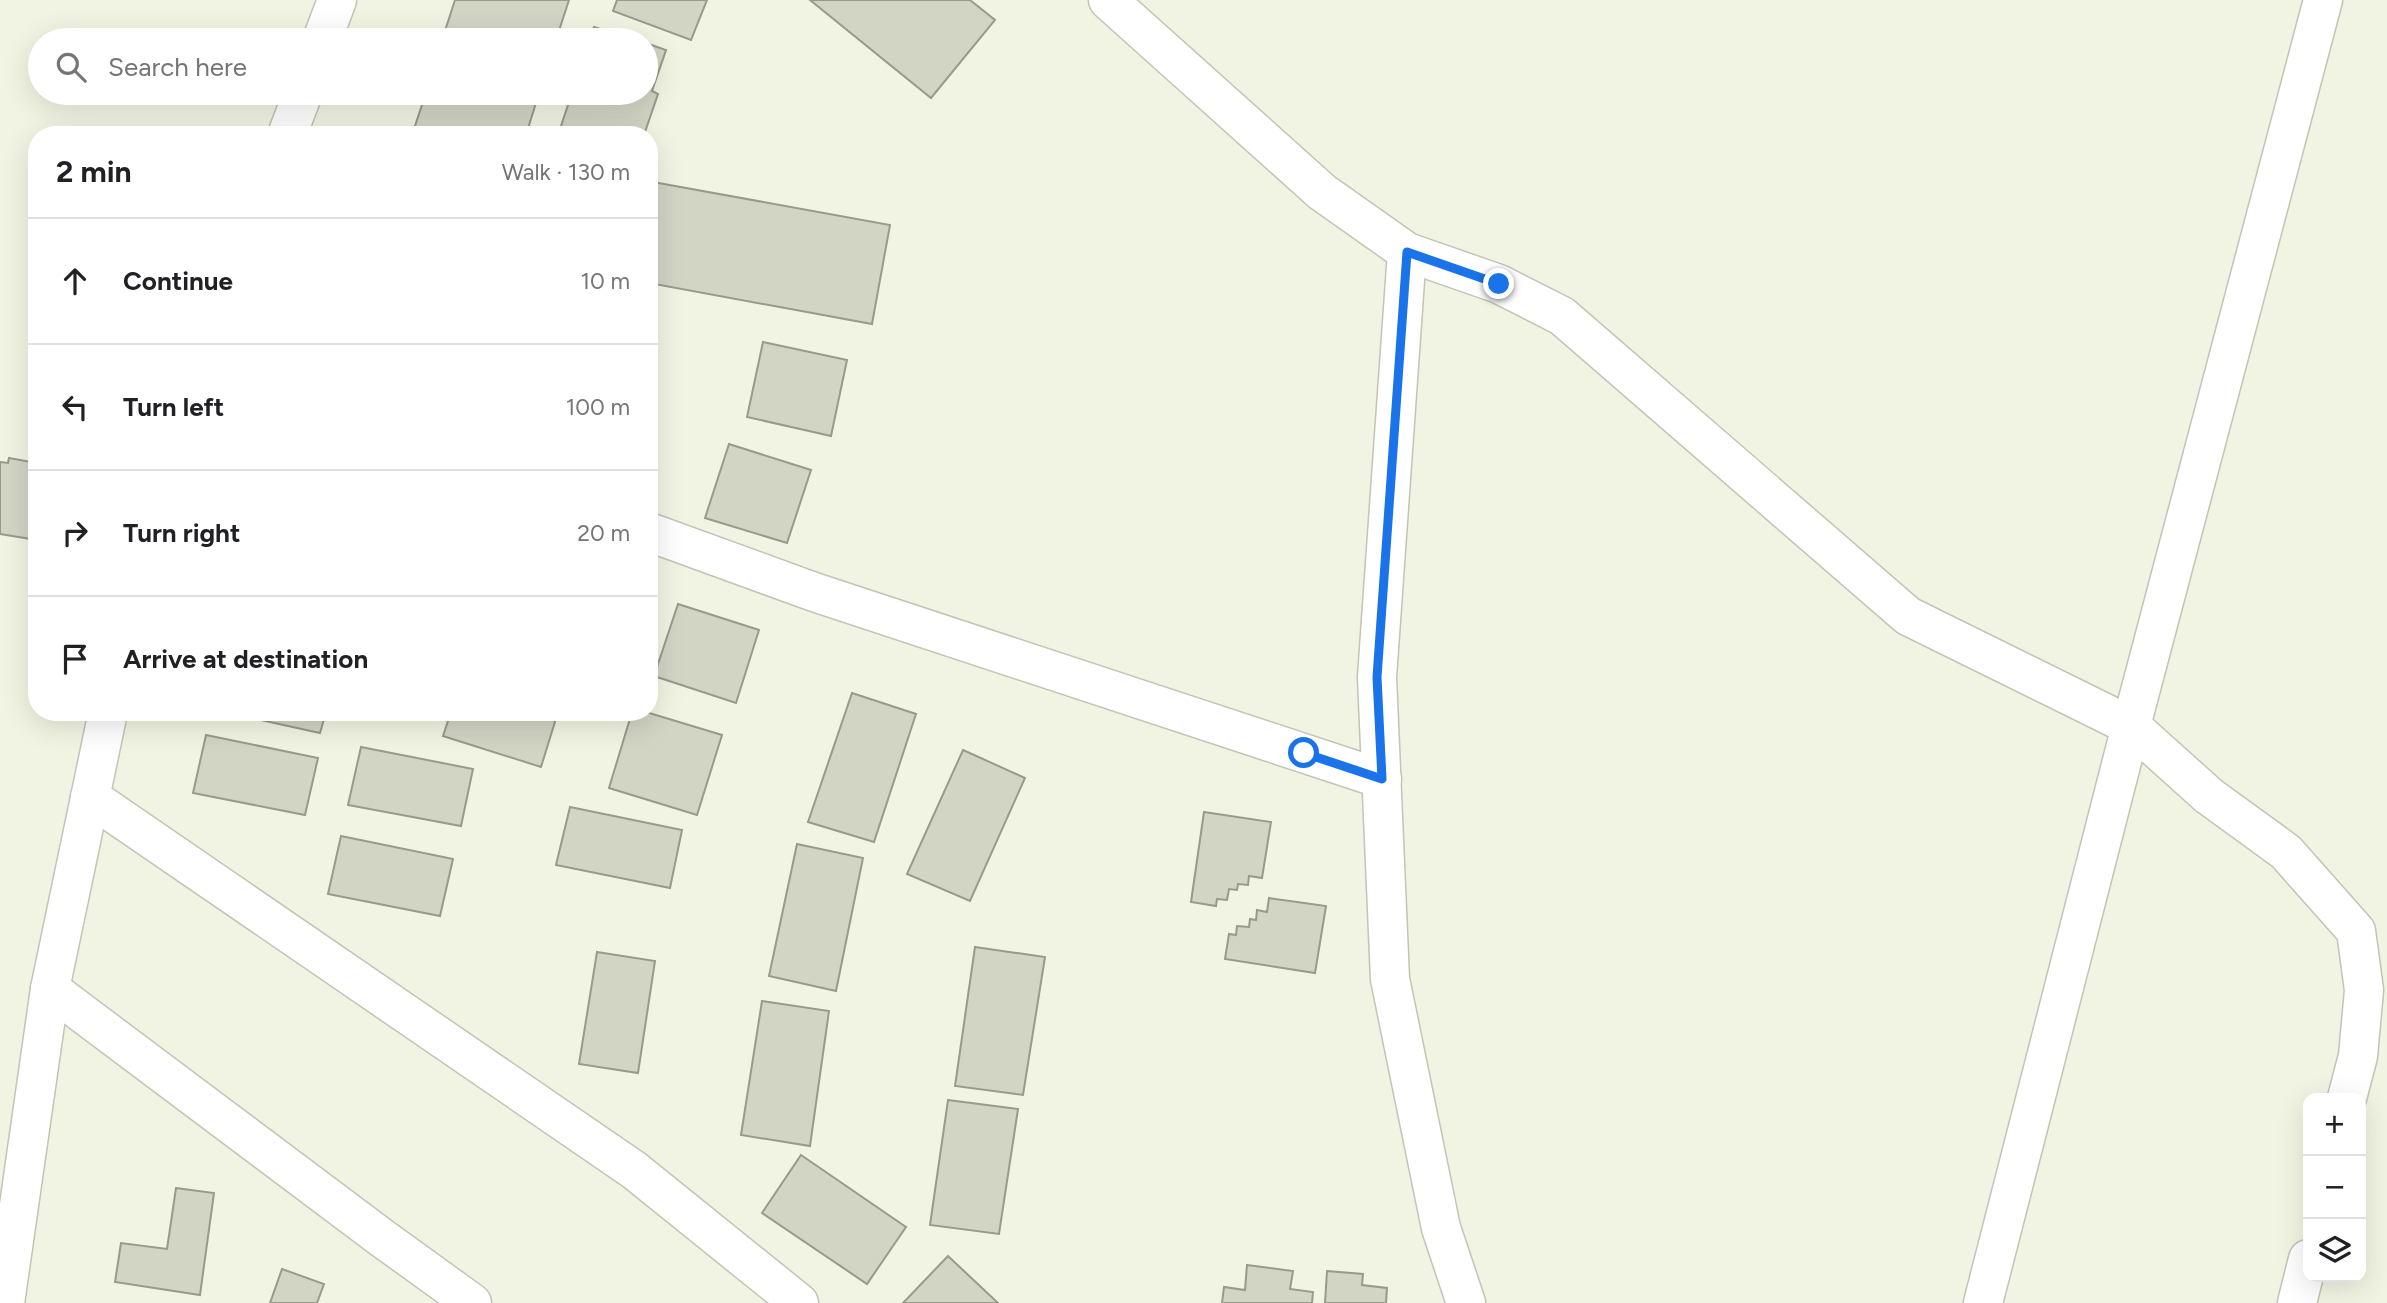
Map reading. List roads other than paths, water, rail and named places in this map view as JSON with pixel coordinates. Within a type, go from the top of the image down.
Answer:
[{"type":"street","points":[[326,28],[337,0]]},
{"type":"street","points":[[1108,0],[1322,192],[1407,252],[1499,284],[1562,316],[1908,616],[2131,726],[2209,796],[2286,852],[2356,930],[2364,989],[2358,1056],[2348,1093]]},
{"type":"street","points":[[1983,1303],[2131,726],[2323,0]]},
{"type":"street","points":[[290,126],[298,105]]},
{"type":"street","points":[[1407,252],[1377,677],[1390,979],[1441,1228],[1466,1303]]},
{"type":"street","points":[[658,535],[814,592],[1382,779]]},
{"type":"street","points":[[5,1303],[50,989],[106,721]]},
{"type":"street","points":[[90,797],[635,1170],[799,1303]]},
{"type":"street","points":[[50,989],[472,1303]]},
{"type":"street","points":[[2297,1303],[2303,1279]]}]
